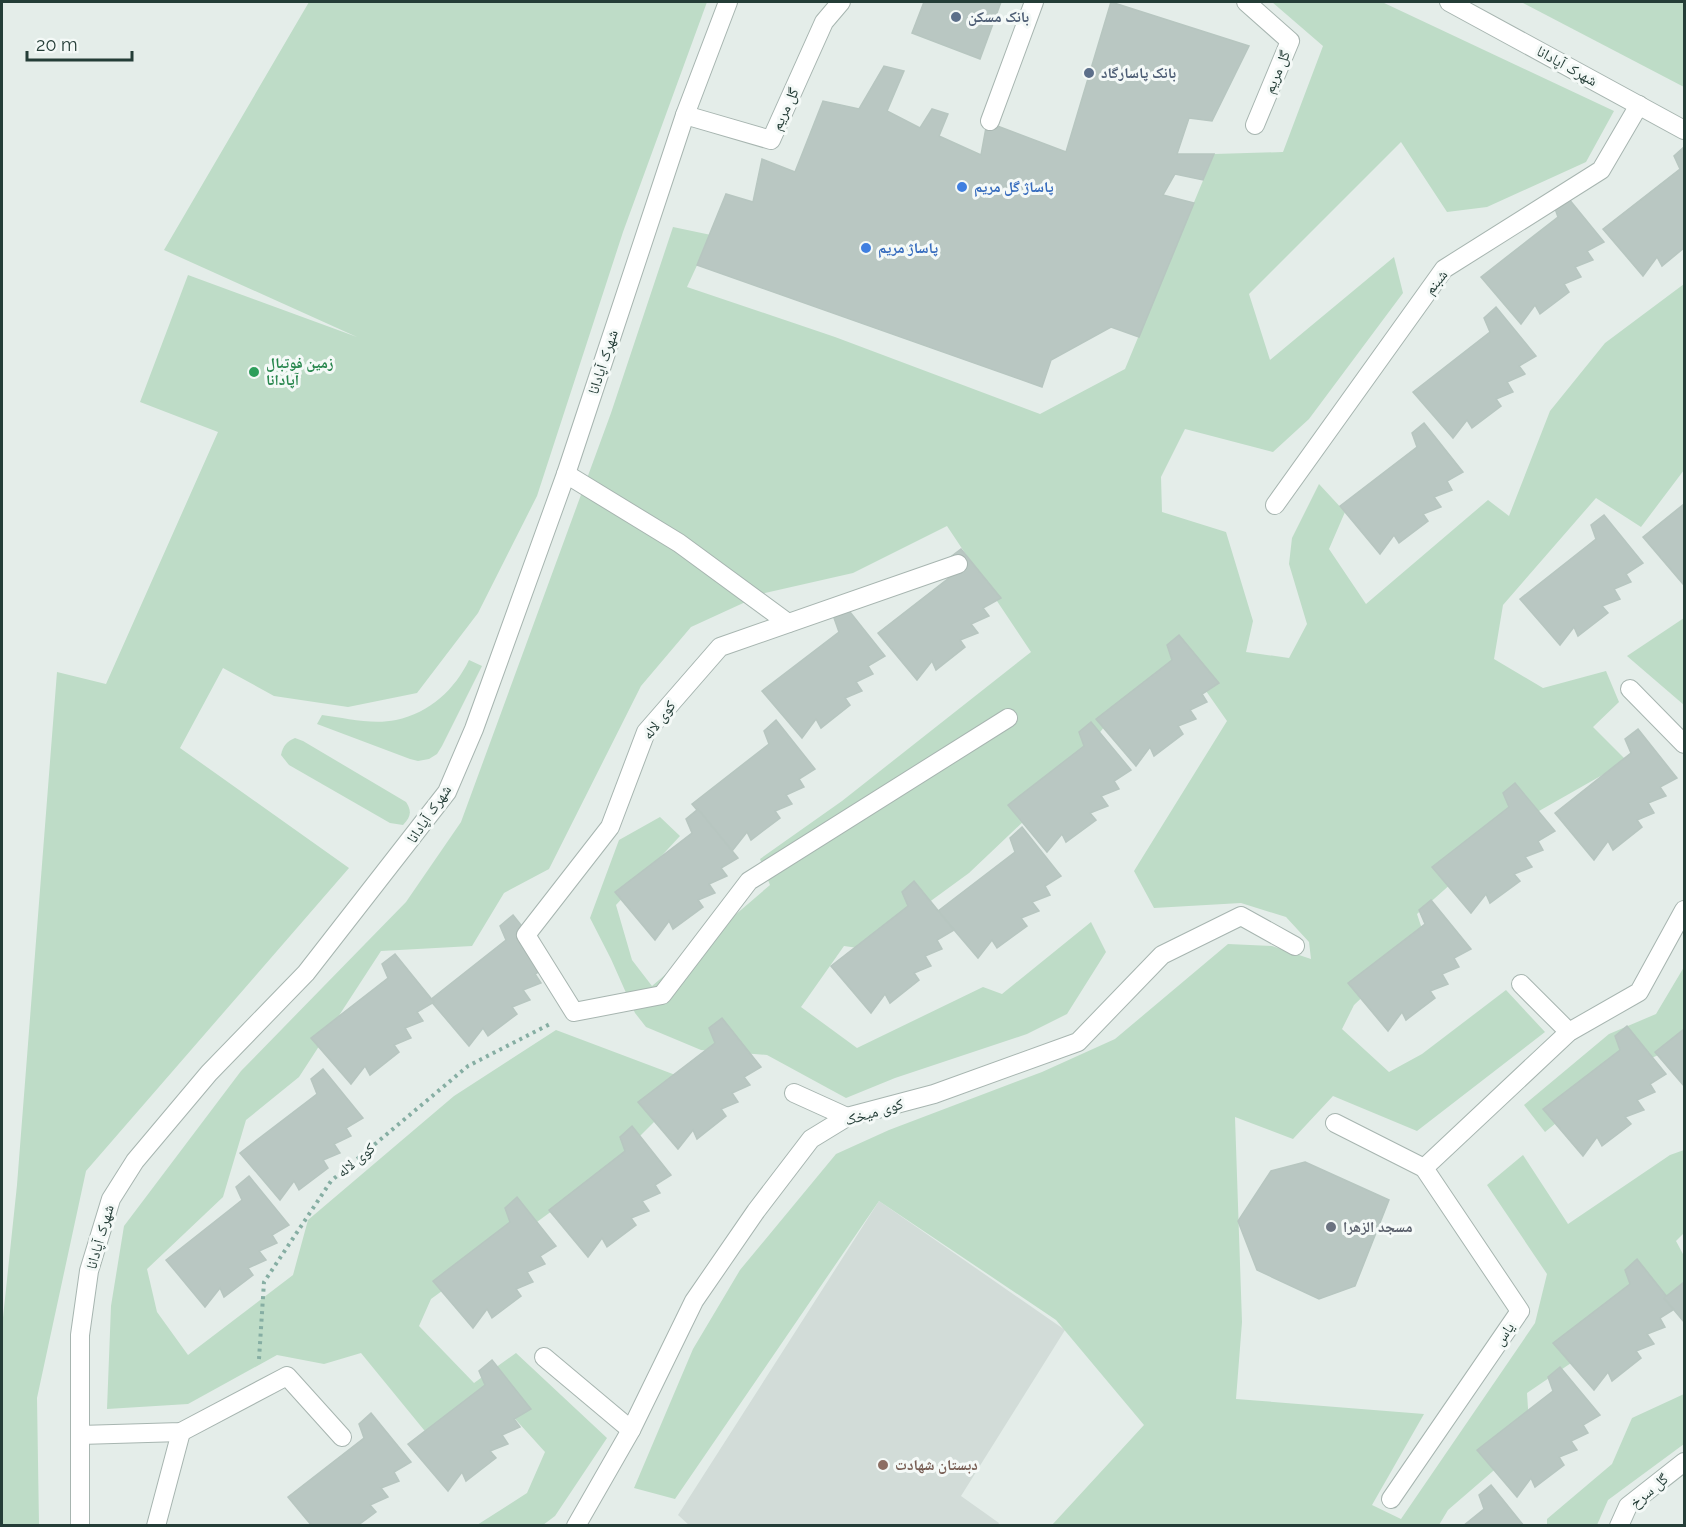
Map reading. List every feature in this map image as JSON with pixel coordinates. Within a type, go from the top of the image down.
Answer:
[{"type":"street","name":"شهرک آپادانا","points":[[80,1526],[80,1335],[89,1271],[111,1199],[135,1161],[210,1073],[306,973],[447,792],[474,729],[566,474],[685,115],[728,2]]},
{"type":"street","name":"گل مریم","points":[[685,115],[771,140],[825,22],[841,2]]},
{"type":"street","points":[[990,121],[1034,2]]},
{"type":"street","name":"گل مریم","points":[[1246,2],[1290,41],[1255,125]]},
{"type":"street","name":"شهرک آپادانا","points":[[1449,2],[1684,130]]},
{"type":"street","name":"شبنم","points":[[1275,505],[1444,269],[1601,170],[1639,105]]},
{"type":"street","points":[[566,474],[679,543],[788,623]]},
{"type":"street","name":"کوی لاله","points":[[574,1012],[526,935],[610,827],[646,732],[720,647],[958,564]]},
{"type":"street","points":[[1630,689],[1684,744]]},
{"type":"street","points":[[574,1012],[662,995],[749,881],[1008,717]]},
{"type":"street","points":[[1424,1168],[1569,1032],[1639,992],[1684,910]]},
{"type":"street","name":"کوی میخک","points":[[576,1526],[631,1430],[694,1301],[756,1211],[811,1139],[847,1117],[934,1094],[1078,1042],[1162,955],[1241,916],[1294,946]]},
{"type":"street","points":[[1521,984],[1569,1032]]},
{"type":"street","points":[[794,1093],[847,1117]]},
{"type":"street","name":"یاس","points":[[1335,1123],[1424,1168],[1520,1311],[1391,1499]]},
{"type":"street","points":[[544,1358],[631,1430]]},
{"type":"street","points":[[80,1435],[181,1432],[287,1376],[342,1437]]},
{"type":"street","points":[[156,1526],[181,1432]]},
{"type":"street","name":"گل سرخ","points":[[1619,1526],[1628,1506],[1684,1462]]},
{"type":"path","name":"کوی لاله","points":[[257,1393],[264,1282],[331,1181],[468,1066],[574,1012]]},
{"type":"shaded area","points":[[879,1201],[1065,1330],[961,1496],[999,1523],[998,1525],[690,1526],[678,1515]]},
{"type":"green space","points":[[309,2],[707,2],[623,232],[537,496],[478,613],[417,693],[348,707],[274,696],[223,668],[180,748],[349,868],[86,1171],[37,1398],[39,1525],[2,1525],[2,1327],[17,1185],[57,672],[106,684],[218,432],[140,402],[188,275],[357,337],[164,250]]},
{"type":"green space","points":[[1272,2],[1382,2],[1614,111],[1586,162],[1487,207],[1447,212],[1401,142],[1249,294],[1270,360],[1394,257],[1403,293],[1309,419],[1273,452],[1185,429],[1161,477],[1162,512],[1226,532],[1253,621],[1246,652],[1289,658],[1307,624],[1289,564],[1292,538],[1319,484],[1345,512],[1329,549],[1366,604],[1488,500],[1509,516],[1550,411],[1605,343],[1684,284],[1684,470],[1641,527],[1596,498],[1503,605],[1494,659],[1543,688],[1606,671],[1619,702],[1593,727],[1627,761],[1539,811],[1479,859],[1417,914],[1425,938],[1354,1005],[1342,1029],[1389,1072],[1422,1054],[1506,990],[1545,1032],[1417,1131],[1333,1096],[1293,1139],[1235,1117],[1242,1322],[1236,1399],[1424,1414],[1372,1505],[1401,1519],[1535,1323],[1547,1274],[1487,1185],[1523,1155],[1568,1224],[1670,1155],[1684,1150],[1684,1233],[1676,1241],[1684,1256],[1684,1286],[1527,1393],[1530,1439],[1448,1510],[1439,1525],[1052,1525],[1144,1425],[1056,1320],[879,1201],[675,1499],[634,1488],[693,1349],[740,1270],[836,1154],[889,1130],[1042,1072],[1115,1039],[1228,944],[1272,946],[1311,959],[1309,942],[1286,917],[1241,903],[1154,908],[1134,871],[1227,721],[1183,658],[1117,711],[1044,802],[969,873],[865,949],[844,946],[801,1007],[857,1048],[983,987],[1002,994],[1091,922],[1106,952],[1067,1014],[1027,1034],[895,1078],[846,1098],[767,1055],[701,1050],[646,1027],[635,1013],[590,918],[619,840],[660,817],[680,836],[616,905],[632,960],[652,986],[770,885],[760,859],[842,801],[1031,652],[947,526],[853,573],[765,593],[691,627],[641,686],[549,869],[504,893],[472,946],[381,951],[299,1077],[246,1120],[223,1197],[147,1269],[157,1312],[188,1355],[293,1275],[308,1220],[454,1096],[556,1030],[694,1082],[600,1176],[431,1299],[419,1326],[474,1383],[516,1353],[607,1438],[555,1516],[543,1525],[477,1525],[527,1493],[545,1452],[498,1400],[433,1441],[361,1353],[324,1364],[277,1355],[188,1404],[107,1409],[111,1306],[124,1226],[241,1071],[406,902],[461,822],[611,413],[673,227],[711,235],[687,287],[835,337],[1040,414],[1125,369],[1214,154],[1283,152],[1323,46]]},
{"type":"green space","points":[[1521,2],[1684,2],[1684,87]]},
{"type":"green space","points":[[1684,618],[1684,705],[1627,656]]},
{"type":"green space","points":[[469,660],[482,666],[442,746],[437,754],[429,759],[418,761],[410,759],[317,724],[322,715],[378,722],[396,720],[420,712],[449,690]]},
{"type":"green space","points":[[295,738],[406,802],[410,811],[406,822],[403,825],[390,823],[289,765],[281,755],[285,745]]},
{"type":"green space","points":[[1684,967],[1684,1044],[1619,1072],[1545,1132],[1524,1105],[1609,1034],[1656,1014]]},
{"type":"green space","points":[[1684,1394],[1684,1444],[1608,1500],[1597,1525],[1547,1525],[1547,1519],[1612,1464],[1632,1418]]},
{"type":"building","name":"بانک مسکن","points":[[924,2],[1001,2],[980,59],[912,33]]},
{"type":"building","name":"پاساژ گل مریم","points":[[1111,2],[1249,46],[1212,121],[1189,118],[1177,154],[1214,154],[1203,180],[1175,174],[1163,195],[1194,203],[1139,337],[1111,327],[1051,360],[1042,387],[697,265],[726,194],[753,202],[762,159],[795,172],[823,101],[859,109],[884,66],[904,71],[887,111],[920,128],[932,109],[948,114],[939,136],[981,155],[987,122],[1066,152]]},
{"type":"building","points":[[1684,147],[1684,248],[1662,266],[1657,257],[1643,276],[1603,229],[1680,169],[1674,156]]},
{"type":"building","points":[[1564,193],[1604,242],[1587,251],[1593,260],[1575,267],[1581,277],[1564,284],[1569,292],[1540,314],[1535,305],[1521,324],[1481,277],[1558,217],[1553,203]]},
{"type":"building","points":[[1496,307],[1536,356],[1519,366],[1525,374],[1507,382],[1513,392],[1496,399],[1501,406],[1472,428],[1467,420],[1453,438],[1413,392],[1490,332],[1484,318]]},
{"type":"building","points":[[1424,423],[1463,472],[1447,481],[1452,490],[1434,497],[1441,507],[1423,514],[1428,521],[1399,543],[1394,535],[1380,554],[1340,506],[1417,447],[1412,433]]},
{"type":"building","points":[[1684,504],[1684,581],[1683,584],[1643,537]]},
{"type":"building","points":[[1604,515],[1643,563],[1626,574],[1631,582],[1614,589],[1620,599],[1602,606],[1608,613],[1578,636],[1574,627],[1560,645],[1520,599],[1596,539],[1591,525]]},
{"type":"building","points":[[961,549],[1001,598],[983,608],[989,616],[971,624],[978,633],[960,640],[965,647],[936,670],[932,661],[917,680],[878,633],[954,574],[948,559]]},
{"type":"building","points":[[846,607],[885,656],[868,666],[873,674],[856,682],[862,691],[845,698],[850,705],[821,728],[816,719],[802,738],[762,691],[839,632],[834,618]]},
{"type":"building","points":[[1179,635],[1219,683],[1202,694],[1207,702],[1190,710],[1196,719],[1178,726],[1183,734],[1154,756],[1150,747],[1136,766],[1096,719],[1172,660],[1167,645]]},
{"type":"building","points":[[776,720],[815,769],[799,779],[804,787],[786,795],[792,804],[775,811],[780,818],[751,840],[747,832],[732,851],[692,804],[769,744],[764,731]]},
{"type":"building","points":[[1091,722],[1131,770],[1114,781],[1119,789],[1101,796],[1108,806],[1090,813],[1096,820],[1066,842],[1062,834],[1047,852],[1008,805],[1084,746],[1079,732]]},
{"type":"building","points":[[1638,729],[1677,778],[1660,787],[1666,796],[1648,803],[1654,813],[1637,820],[1642,827],[1613,850],[1608,841],[1594,860],[1555,813],[1631,753],[1625,739]]},
{"type":"building","points":[[1515,783],[1555,831],[1538,841],[1543,850],[1525,857],[1532,867],[1514,874],[1520,881],[1490,903],[1486,894],[1471,913],[1432,867],[1509,807],[1503,793]]},
{"type":"building","points":[[698,809],[738,858],[721,868],[727,876],[709,884],[715,893],[698,900],[703,907],[673,929],[669,921],[655,940],[615,892],[692,833],[686,819]]},
{"type":"building","points":[[1022,827],[1061,876],[1045,886],[1050,895],[1032,902],[1039,911],[1021,918],[1027,926],[997,948],[992,940],[978,958],[938,911],[1015,852],[1010,838]]},
{"type":"building","points":[[914,881],[954,930],[937,940],[942,949],[925,956],[931,966],[914,973],[919,980],[890,1003],[885,994],[871,1013],[831,966],[908,906],[902,892]]},
{"type":"building","points":[[1431,900],[1471,949],[1454,958],[1459,967],[1442,974],[1448,984],[1430,991],[1435,998],[1406,1020],[1402,1012],[1388,1031],[1348,983],[1425,924],[1419,910]]},
{"type":"building","points":[[513,915],[552,964],[535,974],[541,983],[523,990],[530,1000],[512,1007],[517,1014],[488,1036],[483,1028],[469,1046],[430,1000],[506,940],[500,926]]},
{"type":"building","points":[[395,954],[434,1002],[417,1012],[423,1021],[405,1028],[411,1038],[394,1045],[399,1052],[370,1075],[365,1066],[351,1084],[311,1038],[388,978],[382,964]]},
{"type":"building","points":[[722,1018],[761,1067],[744,1077],[750,1085],[732,1093],[738,1102],[721,1109],[726,1116],[697,1139],[693,1130],[678,1149],[638,1102],[715,1043],[709,1028]]},
{"type":"building","points":[[1627,1026],[1666,1074],[1650,1084],[1655,1092],[1637,1100],[1644,1110],[1625,1117],[1631,1124],[1602,1146],[1597,1137],[1583,1156],[1543,1109],[1620,1050],[1615,1036]]},
{"type":"building","points":[[1684,1029],[1684,1086],[1655,1052]]},
{"type":"building","points":[[323,1069],[363,1118],[346,1128],[351,1136],[334,1144],[340,1153],[323,1160],[328,1168],[299,1190],[294,1181],[280,1200],[240,1153],[317,1094],[311,1079]]},
{"type":"building","points":[[632,1126],[671,1175],[655,1185],[660,1193],[642,1201],[649,1211],[631,1218],[636,1225],[607,1247],[602,1238],[588,1257],[549,1210],[625,1151],[620,1137]]},
{"type":"building","points":[[1305,1162],[1389,1200],[1355,1286],[1319,1299],[1257,1270],[1238,1221],[1271,1171]]},
{"type":"building","points":[[249,1176],[289,1225],[272,1235],[277,1243],[259,1251],[266,1260],[248,1268],[253,1275],[224,1297],[220,1288],[205,1307],[166,1260],[242,1200],[236,1187]]},
{"type":"building","points":[[517,1197],[556,1246],[540,1256],[545,1264],[527,1272],[533,1282],[516,1289],[521,1296],[492,1318],[487,1309],[473,1328],[433,1281],[510,1222],[505,1208]]},
{"type":"building","points":[[1637,1259],[1676,1308],[1660,1318],[1665,1327],[1647,1334],[1654,1344],[1636,1351],[1641,1358],[1612,1381],[1608,1372],[1594,1390],[1553,1343],[1630,1284],[1625,1270]]},
{"type":"building","points":[[1684,1282],[1684,1322],[1664,1298]]},
{"type":"building","points":[[492,1360],[531,1409],[514,1419],[520,1427],[502,1435],[508,1444],[490,1451],[496,1458],[466,1481],[462,1472],[448,1491],[408,1444],[485,1385],[479,1371]]},
{"type":"building","points":[[1560,1367],[1600,1415],[1583,1425],[1588,1433],[1571,1441],[1577,1450],[1559,1457],[1564,1465],[1535,1487],[1531,1478],[1517,1497],[1477,1450],[1553,1391],[1548,1377]]},
{"type":"building","points":[[371,1413],[411,1462],[394,1472],[399,1481],[381,1488],[388,1497],[370,1505],[376,1512],[357,1526],[312,1526],[288,1497],[364,1438],[359,1424]]},
{"type":"building","points":[[1491,1485],[1524,1526],[1463,1526],[1484,1509],[1479,1495]]},
{"type":"place","name":"بانک مسکن","points":[[956,17]]},
{"type":"place","name":"بانک پاسارگاد","points":[[1089,73]]},
{"type":"place","name":"پاساژ گل مریم","points":[[962,187]]},
{"type":"place","name":"پاساژ مریم","points":[[866,248]]},
{"type":"place","name":"زمین فوتبال آپادانا","points":[[254,372]]},
{"type":"place","name":"مسجد الزهرا","points":[[1331,1227]]},
{"type":"place","name":"دبستان شهادت","points":[[883,1465]]}]
